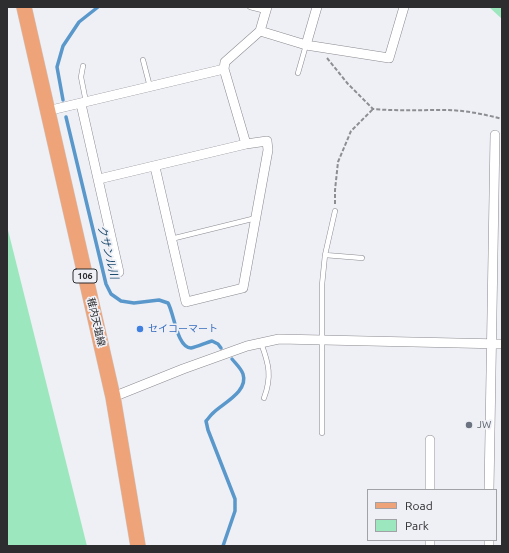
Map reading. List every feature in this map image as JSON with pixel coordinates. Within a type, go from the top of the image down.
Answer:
[{"type":"main road","name":"稚内天塩線","points":[[24,7],[113,397],[138,546]]},
{"type":"street","points":[[306,44],[318,7]]},
{"type":"street","points":[[260,31],[306,44],[390,58],[404,7]]},
{"type":"street","points":[[246,144],[224,69],[225,62],[260,31],[266,9]]},
{"type":"street","points":[[47,111],[224,69]]},
{"type":"street","points":[[84,103],[119,272]]},
{"type":"street","points":[[489,489],[495,135]]},
{"type":"street","points":[[99,179],[155,167],[246,144],[267,141],[268,150],[243,288],[186,302],[155,167]]},
{"type":"street","points":[[113,397],[183,369],[247,346],[278,339],[502,344]]},
{"type":"street","points":[[430,440],[430,489]]},
{"type":"lane","points":[[250,7],[266,9]]},
{"type":"lane","points":[[298,73],[306,44]]},
{"type":"lane","points":[[143,60],[150,87]]},
{"type":"lane","points":[[83,66],[82,77],[84,103]]},
{"type":"lane","points":[[322,433],[322,285],[325,255],[335,211]]},
{"type":"lane","points":[[171,239],[256,218]]},
{"type":"lane","points":[[325,255],[362,258]]},
{"type":"lane","points":[[261,343],[268,362],[270,376],[268,389],[264,398]]},
{"type":"path","points":[[316,46],[348,84],[373,109],[399,111],[446,110],[489,115],[502,119]]},
{"type":"path","points":[[335,211],[335,190],[338,162],[351,131],[373,109]]},
{"type":"green space","points":[[489,7],[502,7],[502,19]]},
{"type":"green space","points":[[7,226],[87,546],[7,546]]},
{"type":"waterway","name":"クサンル川","points":[[63,100],[57,67],[63,46],[79,22],[98,7]]},
{"type":"waterway","name":"クサンル川","points":[[66,117],[106,284],[111,294],[121,301],[134,303],[159,300],[168,303],[176,329],[182,342],[186,346],[191,348],[212,341],[218,344],[221,348]]},
{"type":"waterway","name":"クサンル川","points":[[223,546],[235,511],[235,499],[208,430],[206,421],[216,410],[233,397],[242,386],[244,380],[243,374],[232,359]]},
{"type":"place","name":"セイコーマート","points":[[140,329]]},
{"type":"place","name":"JW","points":[[469,425]]}]
